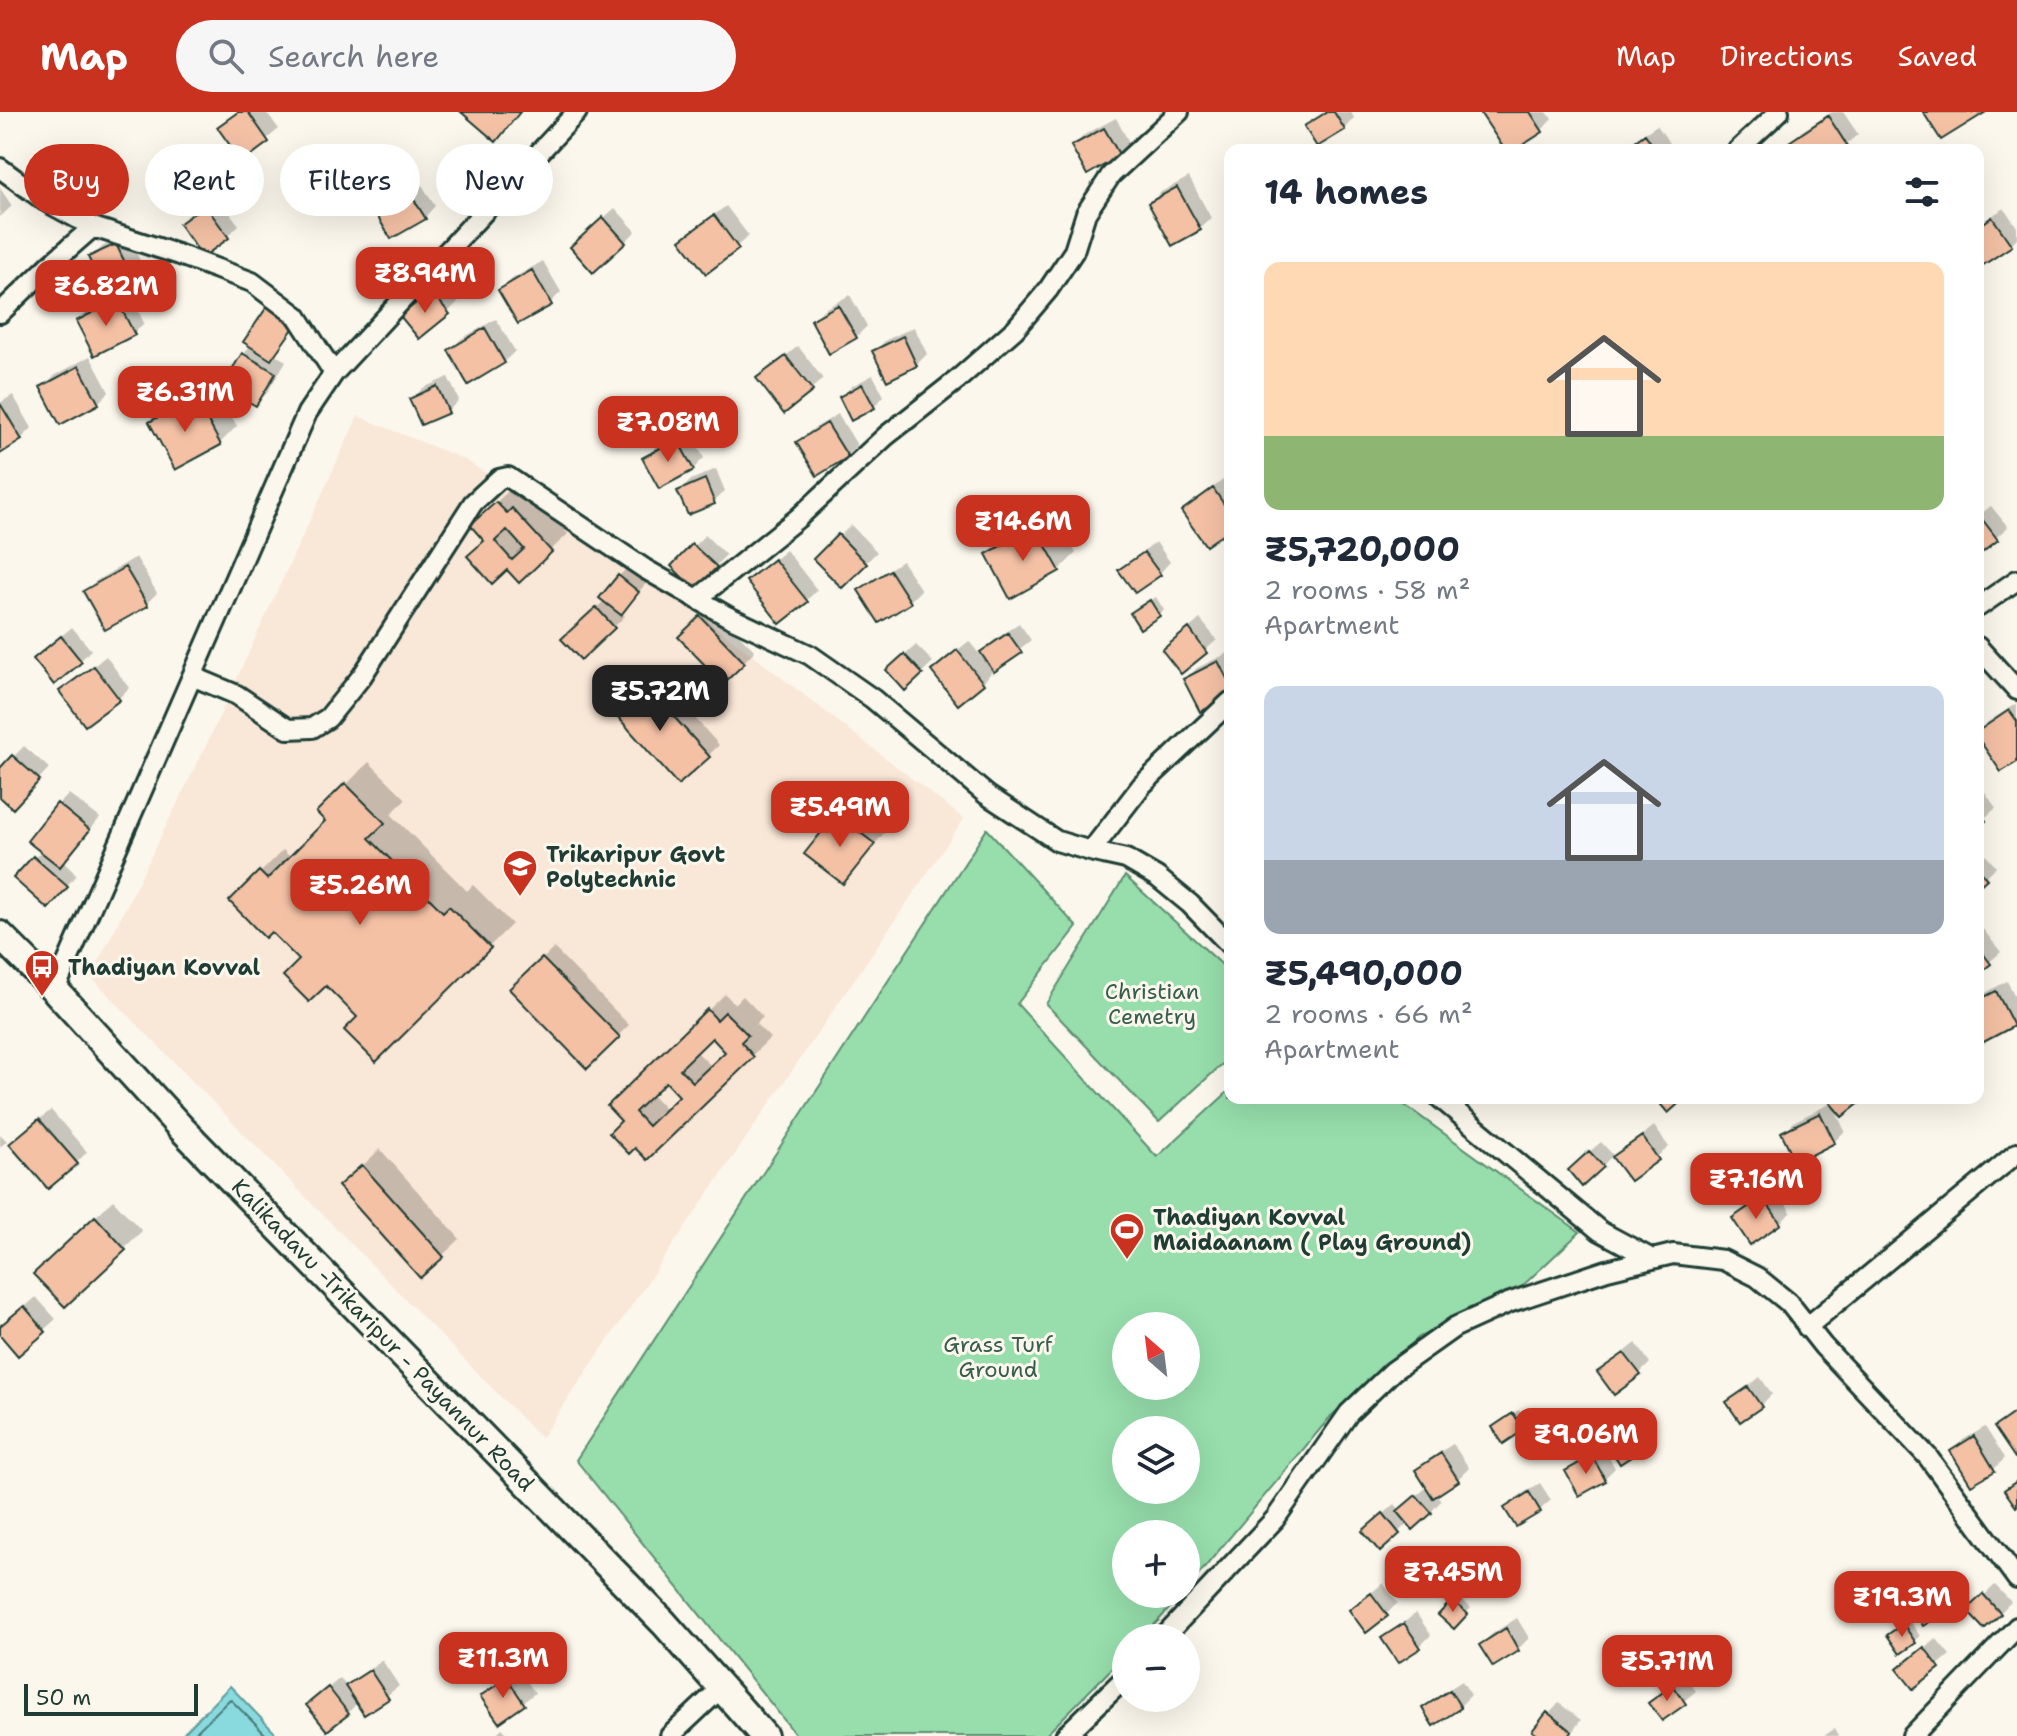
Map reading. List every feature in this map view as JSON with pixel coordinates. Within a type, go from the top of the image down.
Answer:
[{"type":"main road","name":"Kalikadavu -Trikaripur - Payannur Road","points":[[4,947],[55,990],[182,1129],[664,1623],[764,1736]]},
{"type":"street","points":[[55,990],[307,413],[334,373],[577,112]]},
{"type":"street","points":[[697,599],[798,518],[886,436],[1015,329],[1048,290],[1074,251],[1086,213],[1111,175],[1179,112]]},
{"type":"street","points":[[1744,144],[1779,112]]},
{"type":"street","points":[[0,168],[45,201],[93,227],[252,282],[297,316],[334,373]]},
{"type":"street","points":[[0,313],[93,227]]},
{"type":"street","points":[[192,676],[237,695],[288,729],[312,728],[328,718],[362,676],[473,503],[499,479],[508,477],[645,569],[727,616],[810,655],[873,699],[987,795],[1057,841],[1126,859],[1157,877],[1190,904],[1224,939]]},
{"type":"street","points":[[1984,603],[2017,580]]},
{"type":"street","points":[[1984,654],[2017,690]]},
{"type":"street","points":[[1091,851],[1142,785],[1224,708]]},
{"type":"street","points":[[1447,1104],[1600,1231],[1652,1259]]},
{"type":"street","points":[[1807,1327],[2017,1153]]},
{"type":"street","points":[[1176,1624],[1275,1519],[1349,1413],[1393,1371],[1455,1327],[1508,1303],[1607,1270],[1673,1254],[1723,1260],[1757,1277],[1789,1303],[1807,1327],[1928,1457],[2017,1579]]},
{"type":"street","points":[[1912,1736],[2017,1627]]},
{"type":"street","points":[[670,1736],[721,1688]]},
{"type":"street","points":[[1065,1736],[1112,1691]]},
{"type":"shaded area","name":"Trikaripur Govt Polytechnic","points":[[358,416],[465,460],[666,588],[964,819],[541,1438],[91,977],[203,752]]},
{"type":"green space","name":"Thadiyan Kovval Maidaanam ( Play Ground)","points":[[987,829],[1077,927],[1017,1004],[1157,1157],[1224,1096],[1224,1104],[1403,1104],[1580,1232],[1517,1291],[1419,1337],[1331,1416],[1200,1573],[1200,1520],[1112,1520],[1112,1608],[1170,1608],[1155,1624],[1112,1624],[1112,1668],[1045,1736],[797,1736],[576,1460]]},
{"type":"green space","name":"Christian Cemetry","points":[[1125,876],[1224,967],[1224,1062],[1159,1122],[1046,1004]]},
{"type":"water","points":[[230,1686],[278,1736],[181,1736]]},
{"type":"building","points":[[238,112],[248,112],[269,142],[264,146],[229,144],[217,127]]},
{"type":"building","points":[[461,112],[520,112],[496,142]]},
{"type":"building","points":[[1327,112],[1334,112],[1345,130],[1322,144],[1315,144],[1304,126]]},
{"type":"building","points":[[1530,112],[1543,132],[1524,144],[1501,144],[1481,114]]},
{"type":"building","points":[[1923,112],[1986,112],[1941,140]]},
{"type":"building","points":[[1828,116],[1846,144],[1790,144]]},
{"type":"building","points":[[1104,128],[1120,156],[1087,175],[1071,146]]},
{"type":"building","points":[[1645,134],[1652,144],[1631,144]]},
{"type":"building","points":[[1177,187],[1201,230],[1172,246],[1148,203]]},
{"type":"building","points":[[420,209],[426,219],[391,239],[377,216],[420,216]]},
{"type":"building","points":[[714,215],[739,249],[706,274],[680,240]]},
{"type":"building","points":[[190,216],[213,216],[229,238],[203,257],[179,224]]},
{"type":"building","points":[[603,217],[626,243],[593,273],[570,247]]},
{"type":"building","points":[[1992,217],[2012,246],[1984,264],[1984,223]]},
{"type":"building","points":[[116,244],[133,279],[105,292],[88,257]]},
{"type":"building","points":[[532,270],[552,305],[518,324],[498,290]]},
{"type":"building","points":[[431,291],[450,314],[419,339],[400,316]]},
{"type":"building","points":[[117,300],[135,335],[94,356],[76,321]]},
{"type":"building","points":[[269,304],[297,323],[271,360],[243,342]]},
{"type":"building","points":[[838,305],[857,338],[829,354],[811,320]]},
{"type":"building","points":[[485,328],[505,363],[468,385],[448,350]]},
{"type":"building","points":[[903,336],[917,366],[887,381],[872,351]]},
{"type":"building","points":[[242,353],[276,373],[256,406],[222,386]]},
{"type":"building","points":[[786,356],[813,391],[784,414],[756,378]]},
{"type":"building","points":[[79,366],[99,404],[60,425],[40,387]]},
{"type":"building","points":[[862,384],[875,408],[851,421],[839,397]]},
{"type":"building","points":[[437,386],[449,413],[421,425],[409,399]]},
{"type":"building","points":[[195,397],[221,445],[175,470],[149,422]]},
{"type":"building","points":[[0,406],[22,440],[0,454]]},
{"type":"building","points":[[827,423],[848,457],[817,476],[796,442]]},
{"type":"building","points":[[677,439],[694,470],[659,489],[642,458]]},
{"type":"building","points":[[705,479],[715,504],[688,515],[677,491]]},
{"type":"building","points":[[1213,488],[1224,504],[1224,533],[1206,546],[1181,511]]},
{"type":"building","points":[[496,502],[507,513],[512,508],[552,552],[519,583],[507,570],[492,584],[467,556],[484,541],[470,525]],"holes":[[[507,530],[524,549],[512,560],[495,541]]]},
{"type":"building","points":[[1984,522],[1998,540],[1984,551]]},
{"type":"building","points":[[1035,527],[1060,571],[1010,599],[986,554]]},
{"type":"building","points":[[838,534],[867,564],[842,588],[813,559]]},
{"type":"building","points":[[692,544],[717,567],[695,590],[671,566]]},
{"type":"building","points":[[1144,552],[1161,575],[1135,593],[1118,570]]},
{"type":"building","points":[[774,559],[808,602],[780,624],[746,581]]},
{"type":"building","points":[[125,567],[148,606],[105,630],[83,591]]},
{"type":"building","points":[[890,570],[911,603],[879,623],[858,590]]},
{"type":"building","points":[[618,575],[639,592],[621,615],[599,598]]},
{"type":"building","points":[[1150,600],[1160,616],[1140,629],[1130,613]]},
{"type":"building","points":[[596,607],[615,628],[581,660],[561,639]]},
{"type":"building","points":[[700,616],[745,663],[723,684],[678,637]]},
{"type":"building","points":[[1189,628],[1207,653],[1181,674],[1162,650]]},
{"type":"building","points":[[1008,633],[1022,653],[994,672],[980,652]]},
{"type":"building","points":[[61,636],[82,662],[54,685],[33,659]]},
{"type":"building","points":[[957,650],[984,684],[958,705],[931,671]]},
{"type":"building","points":[[904,654],[923,674],[905,691],[886,670]]},
{"type":"building","points":[[1218,661],[1224,672],[1224,700],[1200,712],[1183,679]]},
{"type":"building","points":[[94,666],[120,700],[85,726],[59,691]]},
{"type":"building","points":[[641,680],[710,757],[678,785],[610,708]]},
{"type":"building","points":[[2009,710],[2017,721],[2017,762],[2001,772],[1984,747],[1984,727]]},
{"type":"building","points":[[12,755],[40,780],[13,809],[0,797],[0,768]]},
{"type":"building","points":[[345,783],[385,823],[369,838],[443,912],[449,906],[491,948],[376,1062],[344,1030],[357,1017],[326,986],[309,1002],[283,976],[299,960],[271,932],[265,938],[229,901],[259,871],[267,879],[325,821],[316,812]]},
{"type":"building","points":[[57,803],[90,830],[60,867],[27,841]]},
{"type":"building","points":[[836,814],[875,844],[843,884],[804,854]]},
{"type":"building","points":[[33,856],[68,887],[48,909],[13,878]]},
{"type":"building","points":[[1984,955],[1991,964],[1984,969]]},
{"type":"building","points":[[542,958],[620,1037],[587,1069],[509,989]]},
{"type":"building","points":[[1996,991],[2014,1026],[1984,1042],[1984,997]]},
{"type":"building","points":[[707,1009],[717,1020],[725,1012],[748,1035],[741,1042],[754,1057],[647,1160],[635,1148],[629,1154],[609,1133],[621,1121],[607,1106]],"holes":[[[712,1038],[725,1052],[693,1082],[680,1069]],[[666,1082],[679,1096],[648,1126],[635,1112]]]},
{"type":"building","points":[[1660,1104],[1678,1104],[1668,1113]]},
{"type":"building","points":[[1831,1104],[1858,1104],[1842,1117]]},
{"type":"building","points":[[1820,1113],[1835,1143],[1796,1163],[1781,1132]]},
{"type":"building","points":[[39,1119],[78,1164],[48,1189],[9,1144]]},
{"type":"building","points":[[1642,1136],[1659,1160],[1630,1181],[1612,1157]]},
{"type":"building","points":[[1589,1151],[1604,1167],[1582,1187],[1568,1170]]},
{"type":"building","points":[[362,1165],[444,1257],[420,1278],[338,1186]]},
{"type":"building","points":[[1763,1197],[1781,1224],[1750,1245],[1732,1218]]},
{"type":"building","points":[[95,1216],[126,1250],[65,1307],[33,1274]]},
{"type":"building","points":[[24,1306],[46,1332],[18,1356],[0,1335],[0,1326]]},
{"type":"building","points":[[1624,1353],[1641,1375],[1614,1395],[1597,1372]]},
{"type":"building","points":[[1748,1387],[1762,1407],[1740,1422],[1726,1402]]},
{"type":"building","points":[[2017,1411],[2017,1457],[2015,1458],[1994,1427]]},
{"type":"building","points":[[1513,1413],[1524,1430],[1503,1444],[1492,1427]]},
{"type":"building","points":[[1623,1431],[1637,1453],[1620,1464],[1606,1442]]},
{"type":"building","points":[[1974,1436],[1995,1471],[1971,1485],[1950,1451]]},
{"type":"building","points":[[1441,1453],[1459,1481],[1433,1498],[1415,1470]]},
{"type":"building","points":[[1592,1456],[1606,1481],[1579,1496],[1565,1471]]},
{"type":"building","points":[[2017,1481],[2017,1506],[2016,1507],[2004,1490]]},
{"type":"building","points":[[1529,1492],[1541,1512],[1516,1527],[1504,1508]]},
{"type":"building","points":[[1416,1495],[1432,1513],[1413,1530],[1397,1511]]},
{"type":"building","points":[[1383,1513],[1400,1534],[1380,1552],[1362,1531]]},
{"type":"building","points":[[1498,1555],[1511,1578],[1492,1588],[1479,1564]]},
{"type":"building","points":[[1429,1565],[1444,1586],[1426,1600],[1410,1579]]},
{"type":"building","points":[[1927,1589],[1943,1614],[1923,1626],[1908,1601]]},
{"type":"building","points":[[1371,1593],[1388,1616],[1366,1633],[1349,1610]]},
{"type":"building","points":[[1983,1594],[2001,1614],[1984,1629],[1966,1610]]},
{"type":"building","points":[[1452,1600],[1468,1614],[1454,1629],[1438,1615]]},
{"type":"building","points":[[1404,1623],[1421,1648],[1398,1663],[1381,1638]]},
{"type":"building","points":[[1903,1624],[1916,1643],[1900,1654],[1887,1635]]},
{"type":"building","points":[[1506,1628],[1519,1651],[1493,1667],[1479,1645]]},
{"type":"building","points":[[1924,1647],[1940,1668],[1913,1689],[1897,1669]]},
{"type":"building","points":[[370,1670],[389,1699],[364,1715],[345,1686]]},
{"type":"building","points":[[507,1678],[525,1705],[499,1723],[480,1696]]},
{"type":"building","points":[[1673,1685],[1686,1704],[1662,1721],[1648,1703]]},
{"type":"building","points":[[328,1687],[349,1714],[327,1731],[306,1705]]},
{"type":"building","points":[[1450,1690],[1461,1708],[1433,1726],[1422,1708]]},
{"type":"building","points":[[1547,1712],[1572,1732],[1569,1736],[1539,1736],[1532,1731]]},
{"type":"place","name":"Trikaripur Govt Polytechnic","points":[[520,898]]},
{"type":"place","name":"Thadiyan Kovval","points":[[42,998]]},
{"type":"place","name":"Thadiyan Kovval Maidaanam ( Play Ground)","points":[[1127,1261]]},
{"type":"park label","name":"Grass Turf Ground","points":[[998,1356]]}]
